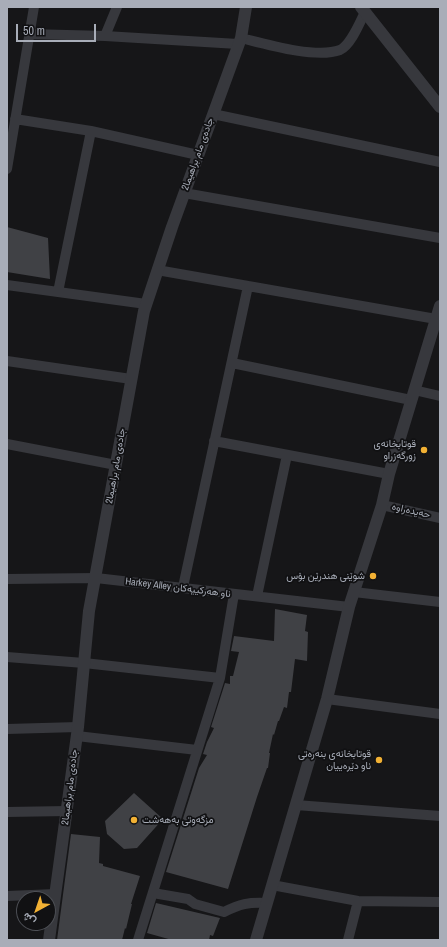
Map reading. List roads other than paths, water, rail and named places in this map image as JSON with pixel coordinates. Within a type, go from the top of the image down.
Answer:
[{"type":"street","points":[[7,169],[34,7]]},
{"type":"street","points":[[105,36],[117,7]]},
{"type":"street","name":"جادەی مام براهیما2","points":[[56,894],[77,732],[89,611],[144,311],[212,114],[240,41],[246,7]]},
{"type":"street","points":[[29,34],[240,41],[320,53],[341,50],[347,44],[354,34],[363,9]]},
{"type":"street","points":[[363,9],[440,107]]},
{"type":"street","points":[[7,101],[18,103]]},
{"type":"street","points":[[212,114],[440,162]]},
{"type":"street","points":[[15,119],[91,131],[198,155]]},
{"type":"street","points":[[58,292],[91,131]]},
{"type":"street","points":[[184,193],[440,238]]},
{"type":"street","points":[[158,270],[436,319]]},
{"type":"street","points":[[7,285],[146,304]]},
{"type":"street","points":[[182,587],[248,286]]},
{"type":"street","points":[[256,940],[327,699],[349,607],[382,504],[389,474],[440,306]]},
{"type":"street","points":[[7,361],[131,379]]},
{"type":"street","points":[[232,363],[413,395],[440,396]]},
{"type":"street","points":[[214,441],[389,474]]},
{"type":"street","points":[[7,444],[116,465]]},
{"type":"street","points":[[256,596],[287,455]]},
{"type":"street","name":"حەیدەراوە","points":[[382,504],[440,518]]},
{"type":"street","name":"Harkey Alley ناو هەركييەكان","points":[[7,579],[96,578],[349,607]]},
{"type":"street","points":[[354,592],[440,602]]},
{"type":"street","points":[[138,940],[220,678],[234,594]]},
{"type":"street","points":[[7,657],[84,663],[220,678]]},
{"type":"street","points":[[327,699],[440,714]]},
{"type":"street","points":[[7,729],[77,732],[197,750]]},
{"type":"street","points":[[296,805],[440,816]]},
{"type":"street","points":[[7,812],[67,811]]},
{"type":"street","points":[[272,885],[358,901],[440,902]]},
{"type":"street","points":[[153,893],[188,899],[195,904],[224,912],[241,904],[267,902]]},
{"type":"street","points":[[348,940],[358,901]]},
{"type":"place","name":"قوتابخانەی زورگەزراو","points":[[424,450]]},
{"type":"place","name":"شوێنی هندرێن بۆس","points":[[373,576]]},
{"type":"place","name":"قوتابخانەى بنەرەتى ناو دێرەييان","points":[[379,760]]},
{"type":"place","name":"مزگەوتی بەهەشت","points":[[134,820]]}]
